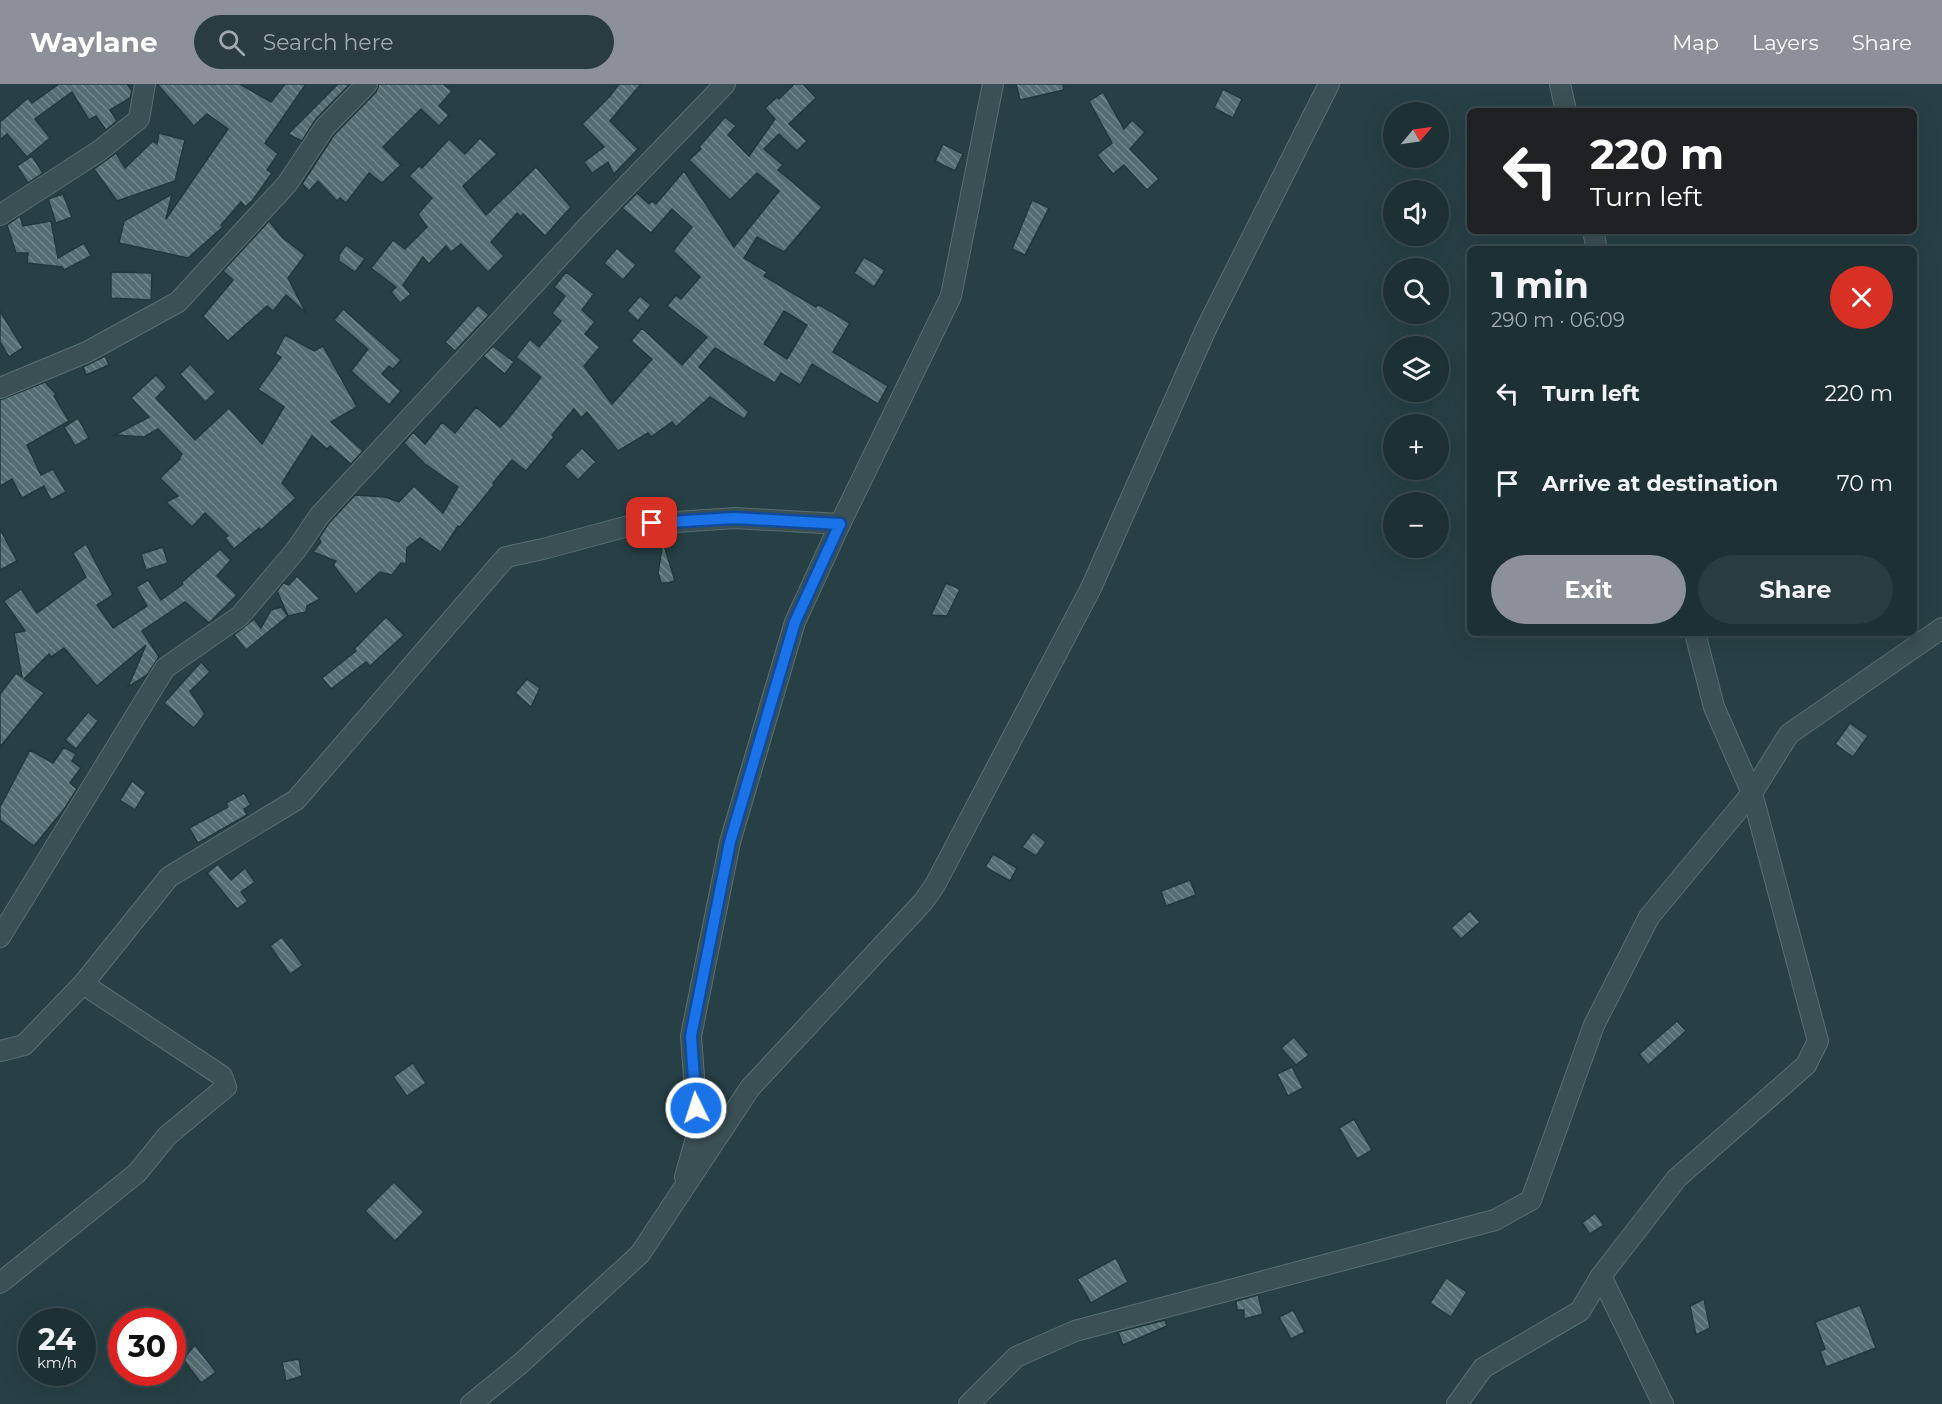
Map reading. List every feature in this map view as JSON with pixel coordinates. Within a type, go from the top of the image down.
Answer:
[{"type":"street","points":[[0,214],[99,151],[139,119],[145,84]]},
{"type":"street","points":[[0,388],[87,352],[178,302],[287,184],[325,128],[367,84]]},
{"type":"street","points":[[0,938],[165,668],[240,616],[296,550],[320,515],[587,227],[725,84]]},
{"type":"street","points":[[680,1194],[698,1131],[691,1036],[730,842],[795,622],[951,296],[993,84]]},
{"type":"street","points":[[471,1404],[519,1365],[640,1254],[750,1088],[923,902],[935,885],[1091,588],[1206,329],[1329,84]]},
{"type":"street","points":[[1560,84],[1565,108]]},
{"type":"street","points":[[0,1051],[24,1045],[83,984],[170,877],[296,800],[506,557],[632,525],[735,518],[840,524]]},
{"type":"street","points":[[969,1404],[1016,1357],[1075,1331],[1495,1220],[1531,1200],[1594,1025],[1649,917],[1752,793],[1789,734],[1942,628]]},
{"type":"street","points":[[1457,1404],[1483,1368],[1580,1311],[1601,1276],[1677,1178],[1806,1065],[1818,1041],[1752,793],[1714,707],[1696,636]]},
{"type":"street","points":[[0,1283],[137,1173],[167,1136],[225,1087],[222,1076],[83,984]]},
{"type":"street","points":[[1601,1276],[1663,1404]]},
{"type":"building","points":[[59,84],[127,84],[132,91],[130,98],[110,110],[117,121],[106,130],[96,116],[89,120],[72,92],[35,119],[50,138],[27,157],[7,134],[0,140],[0,122],[28,98],[32,103]]},
{"type":"building","points":[[157,84],[240,84],[271,102],[285,84],[306,84],[265,143],[278,154],[267,170],[272,173],[252,201],[245,207],[241,202],[221,225],[223,227],[188,258],[119,243],[124,221],[172,194],[166,219],[228,129],[207,114],[194,126]]},
{"type":"building","points":[[338,84],[350,84],[316,119],[302,141],[288,134]]},
{"type":"building","points":[[379,84],[443,84],[452,91],[439,106],[449,115],[439,126],[421,109],[383,147],[401,165],[382,183],[369,173],[346,203],[340,198],[337,201],[318,181],[309,191],[302,184],[334,135],[376,92]]},
{"type":"building","points":[[619,84],[641,84],[610,121],[638,149],[614,174],[618,177],[616,179],[608,162],[592,173],[584,162],[604,147],[582,124]]},
{"type":"building","points":[[794,84],[803,84],[816,98],[789,124],[807,141],[797,151],[779,134],[764,149],[783,165],[778,170],[822,207],[784,252],[757,237],[744,258],[767,272],[764,276],[816,307],[818,304],[850,323],[833,352],[888,386],[878,404],[812,364],[800,385],[781,373],[775,383],[715,348],[699,367],[749,412],[744,419],[710,397],[676,427],[672,422],[651,437],[648,433],[618,451],[587,412],[581,418],[574,409],[526,471],[512,460],[460,527],[458,526],[441,552],[420,538],[407,548],[406,564],[401,563],[392,575],[380,572],[356,594],[333,565],[336,561],[313,552],[321,542],[319,538],[329,523],[355,495],[385,497],[399,502],[414,486],[443,513],[458,487],[425,464],[404,443],[413,432],[425,444],[442,422],[455,433],[476,407],[500,427],[507,420],[541,377],[516,357],[530,339],[539,347],[561,321],[552,313],[565,296],[554,287],[566,272],[594,294],[582,310],[595,322],[585,334],[600,347],[584,366],[612,404],[652,359],[631,341],[642,328],[682,365],[707,337],[667,306],[676,295],[681,299],[700,277],[673,251],[692,227],[672,209],[651,233],[622,208],[637,193],[649,204],[652,201],[656,204],[684,171],[734,247],[779,191],[757,173],[730,200],[689,160],[701,149],[699,147],[725,117],[736,126],[728,135],[749,156],[775,119],[765,108],[777,97],[779,99]],"holes":[[[784,311],[807,325],[787,359],[764,344]]]},
{"type":"building","points":[[1016,84],[1063,84],[1064,90],[1020,100]]},
{"type":"building","points":[[1223,89],[1242,99],[1233,118],[1214,108]]},
{"type":"building","points":[[1103,92],[1124,129],[1132,120],[1145,132],[1130,149],[1159,179],[1147,190],[1124,165],[1113,174],[1097,155],[1112,143],[1089,101]]},
{"type":"building","points":[[159,133],[185,140],[175,181],[117,201],[94,169],[116,153],[125,168],[153,141],[157,144]]},
{"type":"building","points":[[480,138],[497,154],[463,186],[486,215],[536,167],[571,207],[545,236],[523,214],[521,217],[517,213],[491,242],[504,256],[488,272],[461,244],[451,252],[446,246],[429,264],[423,257],[403,285],[411,294],[400,303],[391,292],[396,287],[371,268],[393,240],[405,249],[427,227],[418,214],[432,198],[409,176],[419,166],[422,168],[449,139],[465,154]]},
{"type":"building","points":[[943,144],[963,154],[955,171],[935,161]]},
{"type":"building","points":[[32,156],[43,173],[28,183],[17,166]]},
{"type":"building","points":[[63,194],[72,217],[56,223],[48,199]]},
{"type":"building","points":[[1032,200],[1049,208],[1025,255],[1012,249]]},
{"type":"building","points":[[20,216],[23,226],[51,221],[58,258],[84,243],[91,256],[64,270],[62,267],[27,263],[28,253],[16,253],[7,225]]},
{"type":"building","points":[[269,221],[283,238],[305,255],[288,278],[306,313],[286,295],[273,311],[267,306],[228,341],[203,316],[233,280],[223,271]]},
{"type":"building","points":[[346,245],[365,259],[355,272],[339,261],[339,255]]},
{"type":"building","points":[[617,248],[636,265],[623,280],[604,263]]},
{"type":"building","points":[[864,257],[885,270],[874,287],[854,273]]},
{"type":"building","points":[[111,272],[152,273],[151,300],[111,298]]},
{"type":"building","points":[[640,296],[651,305],[638,321],[627,311]]},
{"type":"building","points":[[478,305],[489,315],[455,351],[445,342]]},
{"type":"building","points":[[343,309],[401,360],[393,369],[389,366],[382,374],[401,391],[389,405],[351,371],[368,349],[334,320]]},
{"type":"building","points":[[0,311],[23,348],[9,357],[0,342]]},
{"type":"building","points":[[285,335],[314,351],[323,346],[357,407],[331,422],[363,451],[351,464],[330,446],[327,449],[312,436],[282,483],[296,498],[261,530],[259,528],[234,549],[225,538],[228,536],[205,513],[192,527],[166,502],[178,496],[160,478],[180,459],[182,454],[158,429],[144,437],[115,435],[149,417],[131,398],[156,375],[167,387],[156,398],[195,440],[229,408],[262,444],[284,407],[258,389],[281,357],[275,354]]},
{"type":"building","points":[[493,346],[514,362],[505,374],[483,356]]},
{"type":"building","points":[[105,356],[109,365],[86,375],[83,367]]},
{"type":"building","points":[[190,364],[216,392],[205,402],[180,374]]},
{"type":"building","points":[[45,382],[56,394],[54,396],[69,421],[27,445],[41,475],[53,469],[66,492],[51,500],[44,486],[22,498],[12,479],[0,486],[0,400]]},
{"type":"building","points":[[78,418],[89,438],[75,446],[64,427]]},
{"type":"building","points":[[582,448],[596,462],[578,480],[564,466]]},
{"type":"building","points":[[0,529],[17,561],[0,570]]},
{"type":"building","points":[[663,542],[675,581],[667,583],[661,583],[658,573]]},
{"type":"building","points":[[86,544],[113,595],[97,605],[113,628],[147,606],[136,587],[148,580],[161,600],[183,584],[182,582],[220,549],[231,560],[217,576],[237,595],[209,623],[185,602],[142,631],[159,657],[147,675],[128,687],[146,645],[97,686],[64,648],[51,657],[49,654],[24,679],[44,693],[0,747],[0,694],[16,673],[22,677],[14,633],[25,631],[4,601],[21,589],[37,613],[86,577],[73,553]]},
{"type":"building","points":[[163,547],[168,563],[146,570],[141,554]]},
{"type":"building","points":[[297,576],[320,599],[307,606],[306,612],[288,616],[277,591],[283,583],[289,585]]},
{"type":"building","points":[[946,583],[960,589],[947,616],[931,615]]},
{"type":"building","points":[[281,607],[288,616],[246,650],[234,635],[254,619],[261,628],[271,610]]},
{"type":"building","points":[[386,617],[404,635],[370,666],[366,662],[331,689],[322,678],[356,651],[354,649]]},
{"type":"building","points":[[201,662],[210,672],[190,691],[205,714],[194,728],[164,703]]},
{"type":"building","points":[[527,679],[540,688],[531,707],[515,693]]},
{"type":"building","points":[[88,712],[98,721],[76,749],[65,740]]},
{"type":"building","points":[[1850,723],[1868,736],[1853,757],[1835,744]]},
{"type":"building","points":[[64,747],[76,754],[72,761],[81,768],[70,783],[77,789],[65,808],[34,846],[0,820],[0,807],[30,750],[53,763]]},
{"type":"building","points":[[132,781],[146,792],[135,810],[120,800]]},
{"type":"building","points":[[244,793],[251,805],[244,809],[247,815],[198,843],[189,828],[228,807],[226,803]]},
{"type":"building","points":[[1033,832],[1046,842],[1036,856],[1022,847]]},
{"type":"building","points":[[993,854],[1017,868],[1010,881],[985,867]]},
{"type":"building","points":[[218,864],[231,880],[245,868],[255,882],[241,892],[248,901],[237,909],[207,873]]},
{"type":"building","points":[[1190,880],[1196,895],[1166,906],[1161,891]]},
{"type":"building","points":[[1470,911],[1480,922],[1461,939],[1451,928]]},
{"type":"building","points":[[282,937],[303,965],[290,974],[270,946]]},
{"type":"building","points":[[1677,1021],[1686,1031],[1648,1065],[1639,1054]]},
{"type":"building","points":[[1294,1037],[1309,1055],[1296,1065],[1281,1048]]},
{"type":"building","points":[[413,1063],[426,1083],[407,1096],[393,1077]]},
{"type":"building","points":[[1292,1067],[1303,1088],[1288,1096],[1277,1074]]},
{"type":"building","points":[[1354,1119],[1372,1150],[1357,1159],[1339,1128]]},
{"type":"building","points":[[394,1182],[424,1212],[395,1241],[365,1211]]},
{"type":"building","points":[[1595,1213],[1604,1225],[1590,1234],[1582,1223]]},
{"type":"building","points":[[1116,1258],[1128,1282],[1091,1303],[1077,1279]]},
{"type":"building","points":[[1446,1278],[1467,1292],[1451,1317],[1430,1303]]},
{"type":"building","points":[[1258,1295],[1263,1314],[1244,1319],[1244,1310],[1237,1310],[1236,1301]]},
{"type":"building","points":[[1704,1299],[1710,1328],[1696,1335],[1690,1306]]},
{"type":"building","points":[[1860,1305],[1876,1348],[1826,1367],[1820,1351],[1825,1349],[1815,1322]]},
{"type":"building","points":[[1293,1310],[1305,1332],[1291,1339],[1279,1317]]},
{"type":"building","points":[[1165,1320],[1167,1326],[1123,1345],[1118,1332]]},
{"type":"building","points":[[195,1345],[216,1372],[201,1383],[186,1363],[186,1356]]},
{"type":"building","points":[[299,1359],[302,1376],[286,1381],[282,1362]]},
{"type":"route","points":[[652,523],[735,518],[840,524],[795,622],[730,842],[691,1036],[696,1108]]}]
